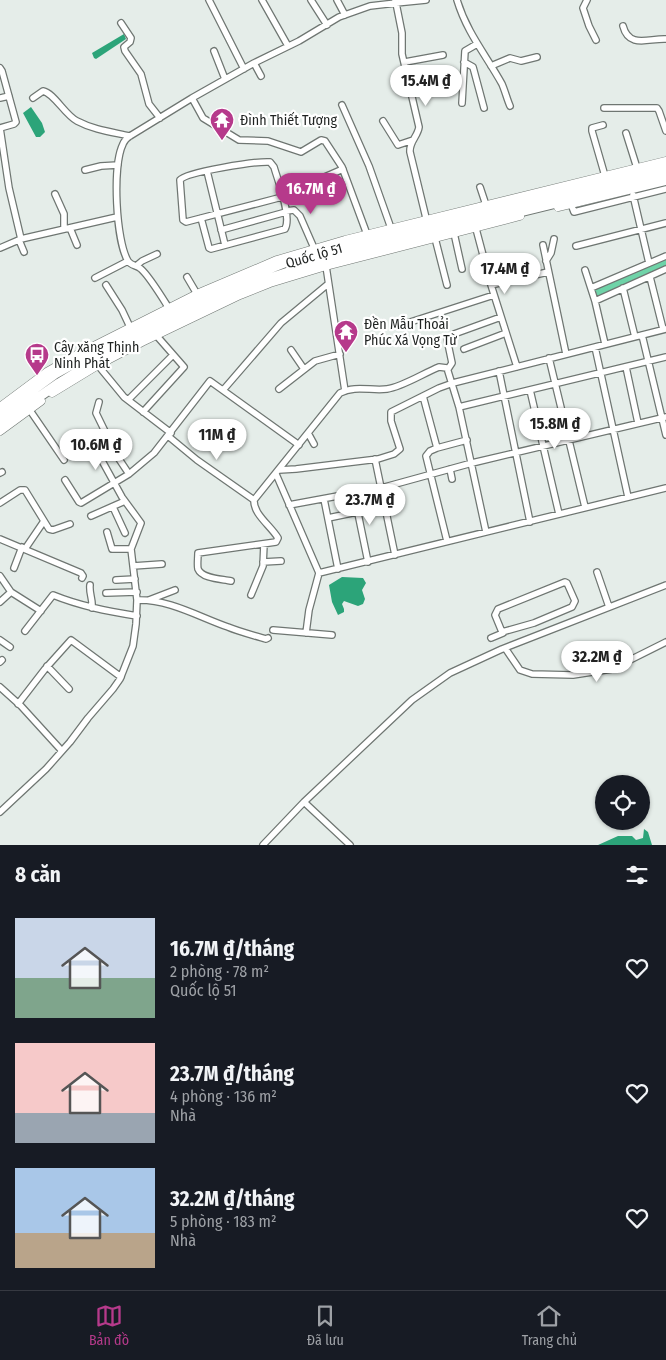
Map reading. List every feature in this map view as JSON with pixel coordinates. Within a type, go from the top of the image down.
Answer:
[{"type":"highway","name":"Quốc lộ 51","points":[[322,255],[368,238],[577,186],[666,167]]},
{"type":"highway","name":"Quốc lộ 51","points":[[0,424],[173,317],[246,278],[284,264],[475,226],[666,176]]},
{"type":"highway","name":"Quốc lộ 51","points":[[0,414],[55,374],[116,337],[173,317]]},
{"type":"main road","name":"Quốc lộ 51","points":[[427,223],[486,205],[577,186],[605,176],[666,162]]},
{"type":"main road","name":"Quốc lộ 51","points":[[96,363],[156,335],[197,294],[256,268],[322,255],[435,238],[475,226],[571,204],[632,193],[666,181]]},
{"type":"main road","name":"Quốc lộ 51","points":[[0,407],[47,372],[116,337],[130,327],[173,317],[251,291],[284,278],[322,255]]},
{"type":"main road","name":"Quốc lộ 51","points":[[0,431],[28,407]]},
{"type":"street","points":[[208,0],[244,68]]},
{"type":"street","points":[[262,0],[288,46]]},
{"type":"street","points":[[311,0],[327,25]]},
{"type":"street","points":[[337,0],[345,15]]},
{"type":"street","points":[[173,317],[141,269],[130,264],[128,261],[117,217],[116,200],[118,165],[122,146],[130,136],[192,98],[244,68],[345,15],[370,3],[426,0]]},
{"type":"street","points":[[457,0],[462,17],[502,85],[510,106]]},
{"type":"street","points":[[587,0],[582,6],[596,40]]},
{"type":"street","points":[[396,1],[402,33],[401,47],[420,127],[413,140],[410,152],[427,223]]},
{"type":"street","points":[[121,23],[131,38],[130,42],[124,47],[125,51],[141,74],[149,104],[160,118]]},
{"type":"street","points":[[623,26],[627,35],[637,41],[666,39]]},
{"type":"street","points":[[462,103],[465,51],[477,44]]},
{"type":"street","points":[[214,51],[225,79]]},
{"type":"street","points":[[405,62],[443,56]]},
{"type":"street","points":[[491,66],[510,58],[521,61],[537,57]]},
{"type":"street","points":[[464,62],[473,68],[484,108]]},
{"type":"street","points":[[254,63],[261,76]]},
{"type":"street","points":[[0,68],[16,123],[0,128],[9,188],[24,252]]},
{"type":"street","points":[[33,98],[43,91],[48,92],[66,113],[76,121],[93,128],[130,136]]},
{"type":"street","points":[[0,98],[9,96]]},
{"type":"street","points":[[192,98],[203,118],[239,140],[268,141],[301,152],[323,140],[343,169],[368,238]]},
{"type":"street","points":[[342,105],[369,166],[392,232]]},
{"type":"street","points":[[604,108],[657,108],[666,131]]},
{"type":"street","points":[[383,121],[398,145],[413,140]]},
{"type":"street","points":[[603,124],[592,128],[592,131],[605,176]]},
{"type":"street","points":[[626,133],[637,168]]},
{"type":"street","points":[[201,218],[209,248],[211,249],[285,229],[288,222],[286,211],[274,167],[270,162],[184,176],[180,180],[183,220],[186,222],[201,218],[282,197]]},
{"type":"street","points":[[85,170],[101,166],[118,165]]},
{"type":"street","points":[[320,179],[343,169]]},
{"type":"street","points":[[207,171],[225,245]]},
{"type":"street","points":[[480,187],[486,205]]},
{"type":"street","points":[[649,263],[632,193],[666,189]]},
{"type":"street","points":[[55,194],[64,214],[64,229]]},
{"type":"street","points":[[222,230],[286,211],[294,210],[300,216],[322,255],[345,391]]},
{"type":"street","points":[[0,248],[20,240],[117,217]]},
{"type":"street","points":[[576,246],[666,222]]},
{"type":"street","points":[[475,226],[491,285],[517,367]]},
{"type":"street","points":[[70,228],[78,246]]},
{"type":"street","points":[[454,233],[462,269]]},
{"type":"street","points":[[435,238],[448,285]]},
{"type":"street","points":[[546,261],[551,253],[554,239]]},
{"type":"street","points":[[543,245],[566,354]]},
{"type":"street","points":[[136,266],[157,254]]},
{"type":"street","points":[[591,288],[666,256]]},
{"type":"street","points":[[95,278],[128,261]]},
{"type":"street","points":[[586,270],[605,344]]},
{"type":"street","points":[[595,300],[666,270]]},
{"type":"street","points":[[491,285],[548,272]]},
{"type":"street","points":[[186,277],[197,294]]},
{"type":"street","points":[[277,472],[375,459],[394,454],[400,449],[391,420],[391,412],[423,396],[453,383],[665,329],[650,277]]},
{"type":"street","points":[[224,389],[275,330],[328,284]]},
{"type":"street","points":[[106,285],[130,327]]},
{"type":"street","points":[[623,288],[635,337]]},
{"type":"street","points":[[398,326],[494,295]]},
{"type":"street","points":[[454,334],[501,317]]},
{"type":"street","points":[[464,349],[506,333]]},
{"type":"street","points":[[143,412],[184,367],[156,335]]},
{"type":"street","points":[[642,335],[664,417],[666,435]]},
{"type":"street","points":[[447,339],[452,363],[448,370]]},
{"type":"street","points":[[595,347],[628,497]]},
{"type":"street","points":[[291,350],[304,369]]},
{"type":"street","points":[[279,389],[319,359],[340,354]]},
{"type":"street","points":[[128,400],[173,355]]},
{"type":"street","points":[[460,408],[666,357]]},
{"type":"street","points":[[549,358],[585,507]]},
{"type":"street","points":[[96,363],[128,400],[170,434],[197,460],[254,500]]},
{"type":"street","points":[[626,366],[638,422]]},
{"type":"street","points":[[231,581],[209,577],[201,573],[198,569],[198,553],[276,542],[278,538],[257,511],[254,500],[339,395],[345,391],[361,388],[387,389],[439,367],[444,367],[448,370],[453,383],[486,532]]},
{"type":"street","points":[[499,371],[530,522]]},
{"type":"street","points":[[65,480],[80,502],[130,474],[154,453],[209,381],[224,389],[299,445]]},
{"type":"street","points":[[530,390],[559,514]]},
{"type":"street","points":[[423,396],[437,448]]},
{"type":"street","points":[[99,402],[96,414],[117,456],[130,474]]},
{"type":"street","points":[[28,407],[64,460]]},
{"type":"street","points":[[289,505],[381,488],[472,463],[664,417]]},
{"type":"street","points":[[308,433],[314,444]]},
{"type":"street","points":[[447,542],[426,456],[430,451],[437,448],[466,440]]},
{"type":"street","points":[[0,812],[62,751],[113,689],[121,677],[133,646],[138,600],[131,549],[141,523],[125,501],[96,448]]},
{"type":"street","points":[[375,459],[395,554]]},
{"type":"street","points":[[450,469],[452,479]]},
{"type":"street","points":[[277,472],[289,505],[319,573],[309,610],[306,633]]},
{"type":"street","points":[[319,573],[666,488]]},
{"type":"street","points":[[0,503],[20,490],[25,490],[49,530],[70,524]]},
{"type":"street","points":[[354,494],[368,562]]},
{"type":"street","points":[[324,499],[338,569]]},
{"type":"street","points":[[90,516],[125,501]]},
{"type":"street","points":[[112,507],[125,533]]},
{"type":"street","points":[[328,518],[357,512]]},
{"type":"street","points":[[14,568],[23,548],[44,521]]},
{"type":"street","points":[[107,532],[112,549],[131,549]]},
{"type":"street","points":[[0,538],[81,573],[82,578]]},
{"type":"street","points":[[251,595],[263,562],[264,544]]},
{"type":"street","points":[[263,562],[281,561]]},
{"type":"street","points":[[132,566],[162,564]]},
{"type":"street","points":[[597,572],[609,607]]},
{"type":"street","points":[[0,576],[10,592],[41,611]]},
{"type":"street","points":[[116,580],[135,579]]},
{"type":"street","points":[[491,638],[572,607],[575,601],[567,583],[565,582],[498,609],[495,615],[503,633]]},
{"type":"street","points":[[90,585],[89,593],[93,602],[92,608]]},
{"type":"street","points":[[263,845],[304,802],[412,700],[450,673],[505,648],[666,585]]},
{"type":"street","points":[[149,600],[175,590]]},
{"type":"street","points":[[0,602],[10,592]]},
{"type":"street","points":[[106,593],[137,592]]},
{"type":"street","points":[[25,631],[53,595],[71,603],[137,616]]},
{"type":"street","points":[[138,600],[149,600],[202,616],[228,627],[268,638]]},
{"type":"street","points":[[534,623],[540,635]]},
{"type":"street","points":[[273,630],[332,634]]},
{"type":"street","points":[[0,640],[10,647]]},
{"type":"street","points":[[18,704],[47,666],[71,640],[121,677]]},
{"type":"street","points":[[505,648],[520,670],[532,674],[573,675],[612,668],[666,642]]},
{"type":"street","points":[[47,666],[69,689]]},
{"type":"street","points":[[0,687],[62,751]]},
{"type":"street","points":[[304,802],[350,845]]},
{"type":"shaded area","points":[[124,34],[126,39],[96,59],[94,58],[92,53]]},
{"type":"shaded area","points":[[31,107],[42,123],[45,132],[40,137],[36,137],[23,113]]},
{"type":"shaded area","points":[[666,257],[666,268],[596,299],[593,288]]},
{"type":"shaded area","points":[[342,577],[363,578],[366,583],[362,590],[365,599],[363,604],[358,606],[344,601],[342,604],[344,612],[338,615],[332,602],[329,585]]},
{"type":"shaded area","points":[[645,830],[648,832],[652,845],[598,845],[618,836],[632,836],[636,840],[643,838]]},
{"type":"place","name":"Đình Thiết Tượng","points":[[222,141]]},
{"type":"place","name":"Đền Mẫu Thoải Phúc Xá Vọng Từ","points":[[346,353]]},
{"type":"place","name":"Cây xăng Thịnh Ninh Phát","points":[[37,376]]}]
